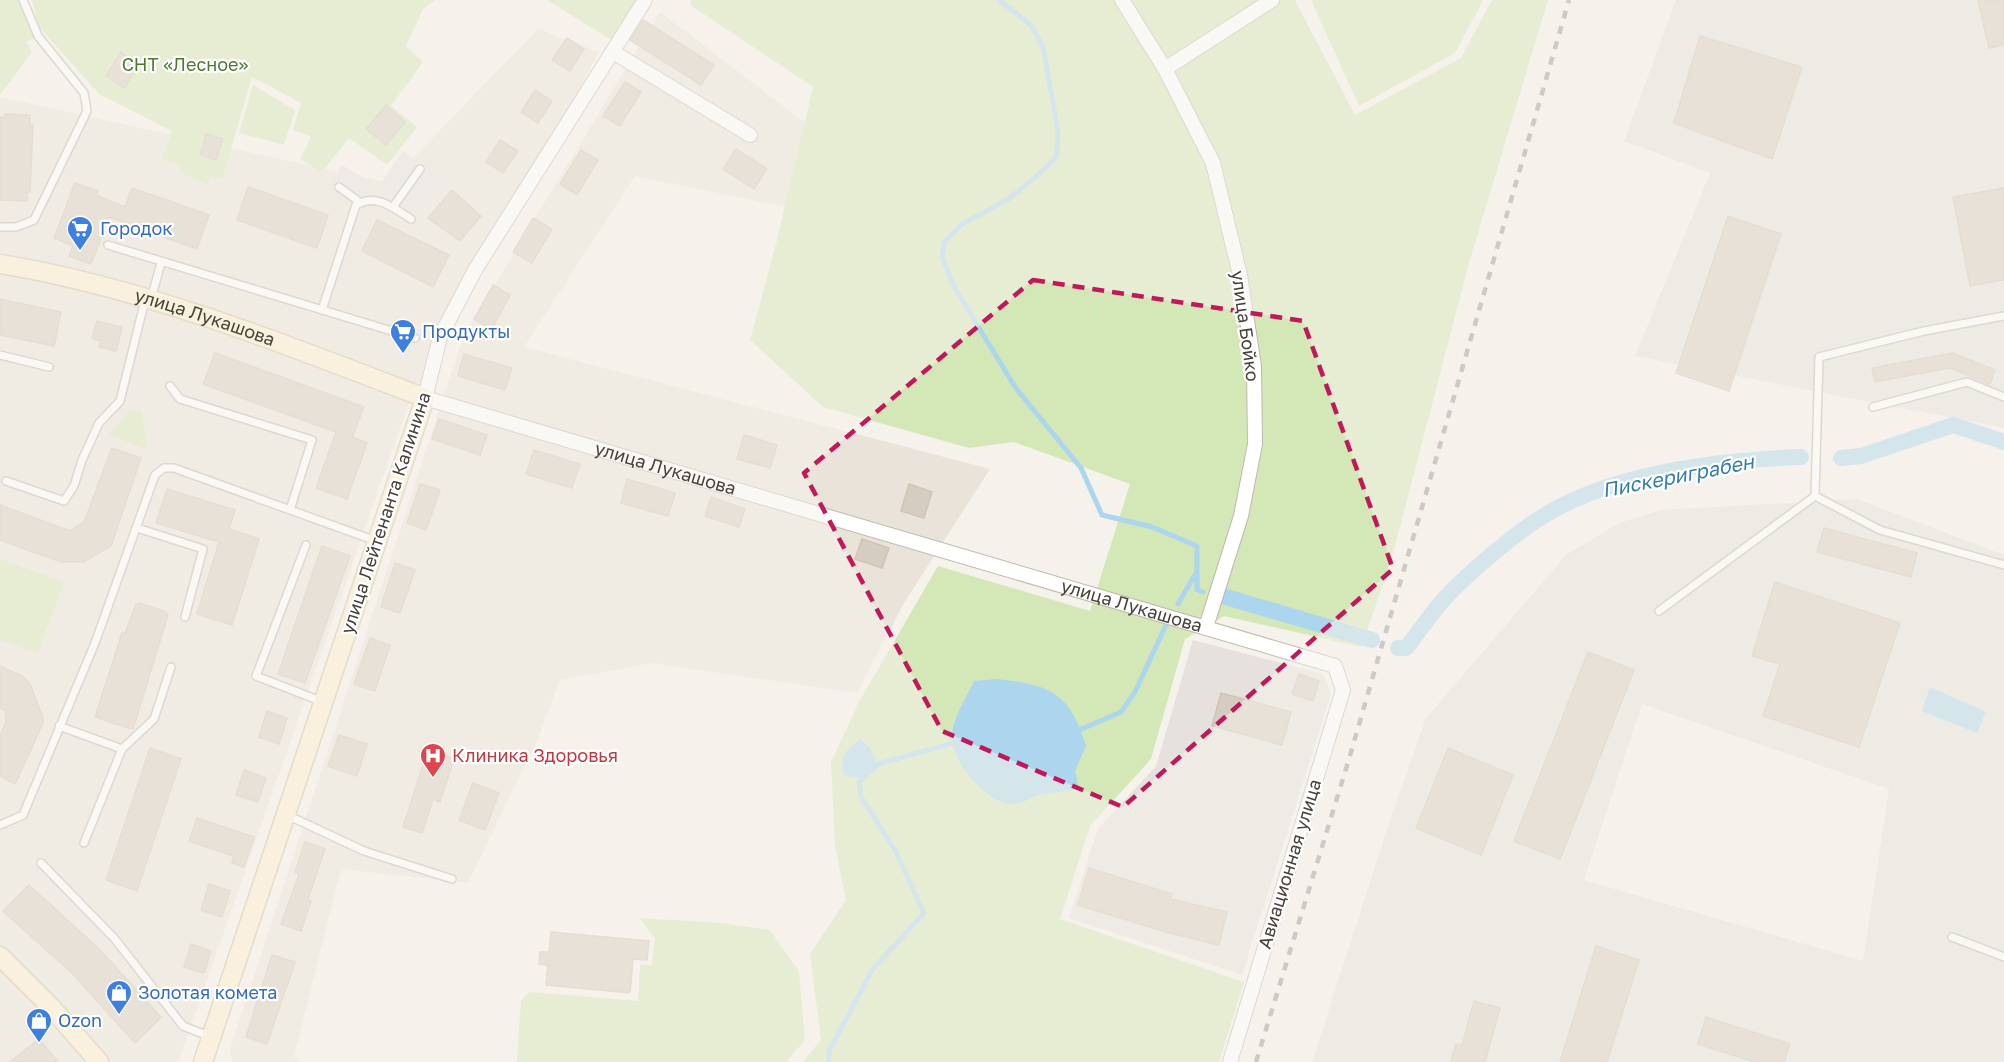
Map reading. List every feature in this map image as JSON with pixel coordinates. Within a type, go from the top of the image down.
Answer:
[{"type":"main road","name":"улица Лукашова","points":[[0,264],[110,288],[291,346],[425,398]]},
{"type":"main road","name":"улица Лейтенанта Калинина","points":[[203,1062],[425,398]]},
{"type":"main road","points":[[0,956],[51,1007],[99,1062]]},
{"type":"street","name":"улица Лейтенанта Калинина","points":[[425,398],[440,337],[475,270],[645,0]]},
{"type":"street","name":"улица Бойко","points":[[1122,0],[1165,69],[1213,163],[1240,275],[1254,366],[1255,444],[1241,516],[1206,627]]},
{"type":"street","points":[[1165,69],[1272,0]]},
{"type":"street","points":[[614,52],[750,135]]},
{"type":"street","name":"улица Лукашова","points":[[425,398],[1335,666]]},
{"type":"street","name":"Авиационная улица","points":[[1230,1062],[1343,690],[1335,666]]},
{"type":"lane","points":[[0,227],[16,227],[34,220],[87,111],[84,93],[38,36],[22,0]]},
{"type":"lane","points":[[393,207],[420,170]]},
{"type":"lane","points":[[339,187],[361,202]]},
{"type":"lane","points":[[322,310],[354,209],[361,202],[372,200],[393,207],[411,219]]},
{"type":"lane","points":[[108,245],[161,263],[414,338]]},
{"type":"lane","points":[[6,481],[64,501],[74,486],[82,460],[99,423],[120,401],[147,300],[161,263]]},
{"type":"lane","points":[[1815,496],[1819,357],[1924,331],[2004,316]]},
{"type":"lane","points":[[0,355],[49,367]]},
{"type":"lane","points":[[1873,407],[1967,382],[2004,397]]},
{"type":"lane","points":[[170,386],[180,399],[312,440],[290,510]]},
{"type":"lane","points":[[0,825],[22,815],[95,643],[155,475],[164,468],[174,468],[376,541]]},
{"type":"lane","points":[[1815,496],[1880,530],[2004,565]]},
{"type":"lane","points":[[1659,611],[1815,496]]},
{"type":"lane","points":[[137,528],[203,549],[185,617]]},
{"type":"lane","points":[[306,545],[256,676],[322,702]]},
{"type":"lane","points":[[84,843],[122,749],[154,719],[171,667]]},
{"type":"lane","points":[[58,726],[122,749]]},
{"type":"lane","points":[[286,814],[364,851],[452,879]]},
{"type":"lane","points":[[41,863],[114,938],[183,1026],[211,1037]]},
{"type":"lane","points":[[1952,938],[2004,957]]},
{"type":"highlighted area","points":[[1033,280],[1303,321],[1393,569],[1123,807],[942,731],[804,473]]},
{"type":"shaded area","points":[[1676,0],[2004,0],[2004,428],[1635,356],[1710,173],[1624,141]]},
{"type":"shaded area","points":[[660,12],[824,137],[792,208],[635,176],[524,347],[990,469],[904,603],[857,693],[652,663],[560,680],[538,739],[468,883],[341,869],[294,1057],[300,1062],[232,1062],[230,1049],[463,337]]},
{"type":"shaded area","points":[[538,29],[599,52],[407,408],[180,1058],[177,1062],[0,1062],[0,97],[389,183]]},
{"type":"shaded area","points":[[403,151],[441,178],[419,210],[381,183]]},
{"type":"shaded area","points":[[342,165],[372,183],[345,205],[325,193]]},
{"type":"shaded area","points":[[43,250],[87,264],[82,278],[38,264]]},
{"type":"shaded area","points":[[1857,499],[2004,555],[2004,1062],[1312,1062],[1389,823],[1426,718],[1566,555],[1619,523],[1662,510]],"holes":[[[1642,704],[1889,789],[1863,961],[1584,880]]]},
{"type":"shaded area","points":[[1193,640],[1323,674],[1331,694],[1242,975],[1069,918],[1098,829],[1156,766]]},
{"type":"green space","points":[[0,0],[23,0],[35,38],[26,42],[32,52],[0,95]]},
{"type":"green space","name":"СНТ «Лесное»","points":[[32,0],[436,0],[423,9],[406,46],[423,62],[391,106],[417,127],[387,165],[349,138],[322,172],[300,159],[311,137],[293,130],[301,103],[252,77],[222,179],[210,176],[207,184],[180,172],[181,165],[162,159],[172,131],[99,94],[39,27]]},
{"type":"green space","points":[[547,0],[648,0],[621,46]]},
{"type":"green space","points":[[692,0],[1295,0],[1355,115],[1461,58],[1492,0],[1548,0],[1469,263],[1394,550],[1362,647],[1224,616],[1185,639],[1151,759],[1090,826],[1060,919],[1244,982],[1219,1062],[803,1062],[821,1040],[810,954],[846,900],[835,846],[831,762],[859,702],[938,566],[1090,611],[1130,484],[1014,442],[969,448],[823,407],[750,340],[777,240],[813,87],[690,5]]},
{"type":"green space","points":[[1311,0],[1483,0],[1455,53],[1359,106]]},
{"type":"green space","points":[[253,85],[295,110],[284,145],[239,133]]},
{"type":"green space","points":[[131,409],[142,412],[148,450],[109,435]]},
{"type":"green space","points":[[0,559],[64,582],[38,654],[0,640]]},
{"type":"green space","points":[[640,918],[722,923],[770,930],[799,972],[805,1040],[786,1062],[517,1062],[521,1000],[530,992],[638,1001],[640,965],[652,965],[655,939]]},
{"type":"water","points":[[997,679],[1031,684],[1055,695],[1065,703],[1080,728],[1086,746],[1075,771],[1079,789],[1038,795],[1018,803],[1008,804],[990,796],[965,771],[954,751],[953,726],[974,681]]},
{"type":"water","points":[[1930,687],[1986,712],[1977,733],[1922,711]]},
{"type":"water","points":[[861,739],[870,748],[879,767],[861,778],[844,776],[842,764],[845,754]]},
{"type":"building","points":[[1978,0],[2004,0],[2004,45],[1989,48]]},
{"type":"building","points":[[643,20],[714,65],[701,85],[630,40]]},
{"type":"building","points":[[1700,36],[1802,67],[1772,159],[1674,123]]},
{"type":"building","points":[[567,38],[584,49],[570,71],[552,60]]},
{"type":"building","points":[[121,52],[139,64],[124,88],[106,76]]},
{"type":"building","points":[[625,82],[641,92],[620,126],[603,116]]},
{"type":"building","points":[[535,90],[552,101],[538,123],[521,112]]},
{"type":"building","points":[[386,105],[405,122],[386,145],[366,129]]},
{"type":"building","points":[[5,114],[30,115],[30,125],[33,125],[30,192],[27,192],[27,201],[1,200],[0,197],[0,117],[4,117]]},
{"type":"building","points":[[206,134],[223,139],[216,160],[200,155]]},
{"type":"building","points":[[500,140],[518,151],[503,173],[486,162]]},
{"type":"building","points":[[736,149],[767,169],[754,189],[723,169]]},
{"type":"building","points":[[581,150],[598,160],[577,195],[560,184]]},
{"type":"building","points":[[75,183],[98,191],[96,195],[125,207],[132,188],[209,215],[197,249],[109,217],[91,264],[69,256],[73,246],[54,238]]},
{"type":"building","points":[[248,187],[328,215],[317,248],[237,220]]},
{"type":"building","points":[[2004,188],[2004,280],[1970,286],[1953,197]]},
{"type":"building","points":[[452,190],[481,216],[460,241],[428,218]]},
{"type":"building","points":[[1728,216],[1781,234],[1729,391],[1676,373]]},
{"type":"building","points":[[533,218],[552,229],[532,263],[513,252]]},
{"type":"building","points":[[377,220],[449,255],[433,287],[362,251]]},
{"type":"building","points":[[493,285],[510,295],[492,329],[474,319]]},
{"type":"building","points":[[0,299],[61,312],[54,346],[0,335]]},
{"type":"building","points":[[97,321],[122,327],[116,351],[99,347],[101,341],[92,338]]},
{"type":"building","points":[[215,353],[364,407],[352,437],[367,443],[347,499],[316,488],[336,432],[203,384]]},
{"type":"building","points":[[1952,353],[1995,370],[1990,384],[1950,368],[1875,382],[1872,368]]},
{"type":"building","points":[[464,354],[512,368],[505,390],[458,376]]},
{"type":"building","points":[[439,419],[487,435],[480,455],[432,439]]},
{"type":"building","points":[[744,435],[777,445],[770,468],[737,459]]},
{"type":"building","points":[[112,448],[141,458],[111,546],[83,562],[61,562],[0,540],[0,505],[70,531],[84,522]]},
{"type":"building","points":[[534,450],[580,464],[572,488],[526,474]]},
{"type":"building","points":[[627,479],[675,493],[668,516],[621,503]]},
{"type":"building","points":[[420,484],[440,490],[426,530],[407,523]]},
{"type":"building","points":[[909,484],[932,492],[924,518],[901,511]]},
{"type":"building","points":[[167,489],[235,510],[229,529],[259,539],[232,625],[197,614],[219,542],[156,523]]},
{"type":"building","points":[[711,497],[745,509],[739,527],[705,516]]},
{"type":"building","points":[[1824,528],[1917,553],[1911,577],[1817,552]]},
{"type":"building","points":[[862,539],[889,548],[882,568],[855,559]]},
{"type":"building","points":[[322,546],[350,556],[305,683],[278,674]]},
{"type":"building","points":[[395,563],[415,570],[400,613],[381,607]]},
{"type":"building","points":[[1775,582],[1900,623],[1859,747],[1763,716],[1780,664],[1752,656]]},
{"type":"building","points":[[136,604],[166,612],[168,615],[133,729],[95,717],[122,633],[125,634]]},
{"type":"building","points":[[370,638],[390,645],[375,691],[354,684]]},
{"type":"building","points":[[1588,652],[1634,670],[1560,859],[1514,841]]},
{"type":"building","points":[[0,666],[22,676],[30,684],[44,721],[15,784],[0,776],[0,735],[6,722],[6,711],[0,708]]},
{"type":"building","points":[[1299,674],[1319,681],[1313,701],[1292,694]]},
{"type":"building","points":[[1221,693],[1291,712],[1282,745],[1212,726]]},
{"type":"building","points":[[267,711],[287,718],[279,744],[259,737]]},
{"type":"building","points":[[339,735],[367,744],[357,776],[328,766]]},
{"type":"building","points":[[150,748],[181,759],[137,891],[106,880]]},
{"type":"building","points":[[1448,748],[1513,775],[1481,855],[1416,828]]},
{"type":"building","name":"Клиника Здоровья","points":[[428,750],[454,759],[440,802],[433,799],[422,833],[403,827]]},
{"type":"building","points":[[244,770],[266,778],[258,802],[236,795]]},
{"type":"building","points":[[473,783],[499,793],[485,830],[459,820]]},
{"type":"building","points":[[197,818],[254,837],[244,867],[232,863],[234,856],[189,841]]},
{"type":"building","points":[[305,842],[325,849],[308,899],[311,901],[301,931],[281,924],[299,874],[295,872]]},
{"type":"building","points":[[1089,868],[1172,894],[1170,899],[1227,912],[1219,945],[1166,932],[1078,905]]},
{"type":"building","points":[[209,884],[230,891],[222,917],[201,910]]},
{"type":"building","points":[[29,885],[99,949],[161,1017],[135,1043],[73,974],[3,911]]},
{"type":"building","points":[[551,932],[649,941],[647,960],[633,959],[630,993],[546,985],[548,965],[539,964],[540,952],[549,952]]},
{"type":"building","points":[[191,944],[211,951],[204,973],[184,967]]},
{"type":"building","points":[[1596,946],[1639,960],[1607,1062],[1560,1062]]},
{"type":"building","points":[[272,955],[295,962],[267,1044],[246,1037]]},
{"type":"building","points":[[1474,1001],[1500,1008],[1485,1062],[1451,1062],[1456,1044],[1462,1046]]},
{"type":"building","points":[[1706,1017],[1790,1044],[1784,1062],[1754,1062],[1698,1044]]},
{"type":"building","points":[[39,1039],[58,1062],[10,1062]]},
{"type":"waterway","points":[[999,0],[1031,25],[1043,47],[1058,131],[1057,155],[1046,168],[1010,198],[961,225],[945,241],[942,257],[956,290],[1015,387],[1081,468],[1102,515],[1152,527],[1197,546],[1197,590],[1203,592]]},
{"type":"waterway","name":"Пискериграбен","points":[[1841,458],[1861,456],[1953,425],[2004,442]]},
{"type":"waterway","name":"Пискериграбен","points":[[1398,648],[1406,648],[1445,598],[1495,552],[1538,519],[1578,498],[1639,478],[1672,471],[1738,461],[1801,457]]},
{"type":"waterway","points":[[1178,604],[1196,573]]},
{"type":"waterway","name":"Пискериграбен","points":[[1226,597],[1372,640]]},
{"type":"waterway","points":[[1077,731],[1121,712],[1135,692],[1166,625]]},
{"type":"waterway","points":[[829,1062],[829,1051],[873,969],[924,913],[895,850],[861,797],[859,782],[878,764],[957,742]]},
{"type":"railway","points":[[1256,1062],[1349,759],[1569,0]]},
{"type":"place","name":"Городок","points":[[80,252]]},
{"type":"place","name":"Продукты","points":[[403,355]]},
{"type":"place","name":"Клиника Здоровья","points":[[433,779]]},
{"type":"place","name":"Золотая комета","points":[[119,1016]]},
{"type":"place","name":"Ozon","points":[[39,1044]]}]
